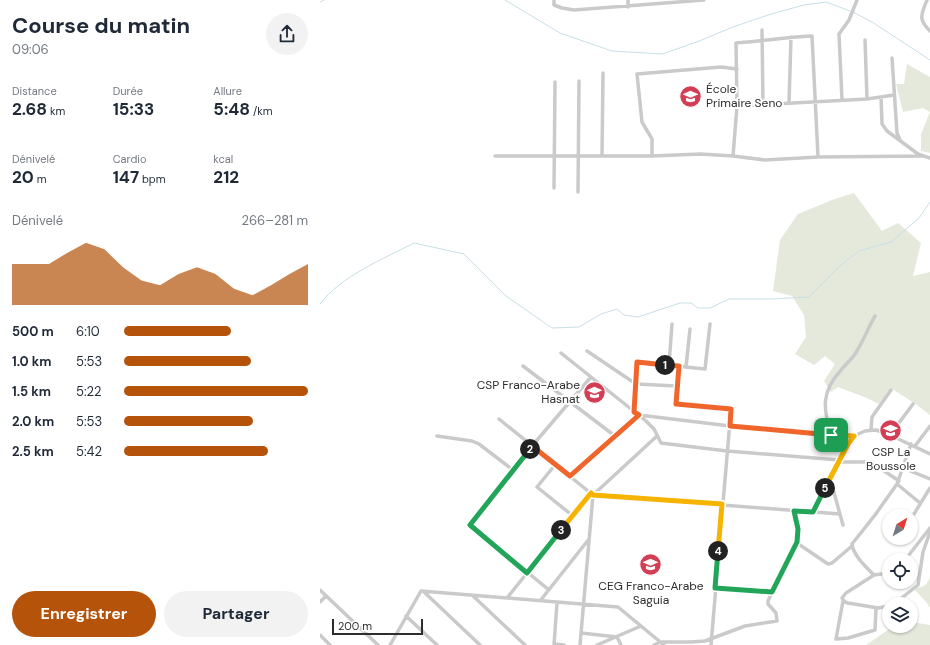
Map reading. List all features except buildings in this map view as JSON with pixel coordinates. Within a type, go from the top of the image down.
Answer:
[{"type":"street","points":[[554,0],[554,5],[574,10],[704,0]]},
{"type":"street","points":[[628,0],[628,7]]},
{"type":"street","points":[[842,100],[839,34],[849,20],[857,0]]},
{"type":"street","points":[[927,0],[921,17],[923,23],[929,29]]},
{"type":"street","points":[[762,30],[763,104]]},
{"type":"street","points":[[733,156],[737,106],[736,43],[812,36],[814,101],[818,157]]},
{"type":"street","points":[[790,103],[792,37]]},
{"type":"street","points":[[865,40],[867,99]]},
{"type":"street","points":[[892,58],[897,132],[901,141]]},
{"type":"street","points":[[652,156],[652,139],[642,122],[637,74],[721,67],[737,69]]},
{"type":"street","points":[[602,73],[602,156]]},
{"type":"street","points":[[578,192],[579,81]]},
{"type":"street","points":[[554,188],[555,82]]},
{"type":"street","points":[[737,106],[867,99],[894,95]]},
{"type":"street","points":[[881,97],[882,124],[887,131],[921,156]]},
{"type":"street","points":[[495,156],[652,156],[700,154],[765,160],[818,157],[921,156],[930,158]]},
{"type":"street","points":[[831,435],[825,408],[828,388],[857,351],[875,316]]},
{"type":"street","points":[[669,365],[672,324]]},
{"type":"street","points":[[634,412],[637,362],[705,369],[710,324]]},
{"type":"street","points":[[686,367],[690,329]]},
{"type":"street","points":[[587,351],[636,384],[677,386]]},
{"type":"street","points":[[561,354],[639,415],[654,429],[661,443],[727,451],[838,461],[870,462],[898,483],[920,503]]},
{"type":"street","points":[[523,366],[615,436]]},
{"type":"street","points":[[679,366],[676,404],[731,409],[710,645]]},
{"type":"street","points":[[549,590],[470,525],[532,446],[591,377]]},
{"type":"street","points":[[871,430],[872,417],[891,390]]},
{"type":"street","points":[[890,435],[913,404]]},
{"type":"street","points":[[570,476],[639,415],[730,426],[831,435],[854,436],[871,430],[890,435],[930,454]]},
{"type":"street","points":[[499,419],[592,494],[840,514]]},
{"type":"street","points":[[797,542],[829,564],[852,546],[856,537],[875,515],[898,483],[913,445],[930,426]]},
{"type":"street","points":[[437,436],[472,441],[479,444],[513,470]]},
{"type":"street","points":[[507,598],[592,494],[657,436]]},
{"type":"street","points":[[813,512],[838,461],[854,436]]},
{"type":"street","points":[[555,465],[537,487],[573,516]]},
{"type":"street","points":[[904,468],[930,479]]},
{"type":"street","points":[[826,486],[833,489],[843,525]]},
{"type":"street","points":[[917,509],[930,488]]},
{"type":"street","points":[[580,645],[590,538],[592,494]]},
{"type":"street","points":[[654,645],[660,642],[698,642],[711,639],[745,626],[777,622],[776,613],[768,603],[797,542],[798,529],[794,511]]},
{"type":"street","points":[[910,553],[930,528]]},
{"type":"street","points":[[903,597],[918,585],[923,552],[930,532]]},
{"type":"street","points":[[540,601],[590,538]]},
{"type":"street","points":[[852,546],[859,558],[874,575]]},
{"type":"street","points":[[876,608],[875,630],[848,638],[836,639],[843,600],[842,596],[874,575],[882,574]]},
{"type":"street","points":[[715,588],[772,592]]},
{"type":"street","points":[[320,590],[378,645]]},
{"type":"street","points":[[390,645],[420,591],[618,608],[664,645]]},
{"type":"street","points":[[423,591],[480,645]]},
{"type":"street","points":[[472,595],[525,645]]},
{"type":"street","points":[[320,602],[326,596]]},
{"type":"street","points":[[843,600],[848,603],[876,608],[882,607]]},
{"type":"street","points":[[557,602],[554,644],[564,645]]},
{"type":"street","points":[[406,616],[437,645]]},
{"type":"street","points":[[598,645],[641,626]]},
{"type":"street","points":[[581,633],[617,637]]},
{"type":"street","points":[[320,635],[330,645]]},
{"type":"street","points":[[617,637],[621,645]]},
{"type":"shaded area","points":[[907,64],[930,77],[930,112],[923,108],[903,112],[896,84],[904,84]]},
{"type":"shaded area","points":[[930,112],[930,153],[921,151],[921,134]]},
{"type":"shaded area","points":[[854,193],[882,231],[898,223],[921,243],[913,276],[930,272],[930,415],[891,388],[879,404],[838,387],[831,392],[824,381],[835,364],[825,356],[814,365],[795,354],[806,337],[804,315],[792,296],[773,291],[780,240],[798,214]]},
{"type":"shaded area","points":[[930,577],[930,608],[915,590],[928,582]]},
{"type":"shaded area","points":[[918,623],[930,625],[930,645],[866,645],[884,633],[918,633]]},
{"type":"waterway","points":[[320,2],[324,0]]},
{"type":"waterway","points":[[505,0],[560,33],[612,51],[662,54],[697,42],[733,27],[804,5],[826,2],[850,11]]},
{"type":"waterway","points":[[853,12],[872,22],[930,60]]},
{"type":"waterway","points":[[320,304],[339,285],[363,269],[414,243],[464,254],[506,296],[552,328],[579,327],[601,314],[617,309],[624,315],[638,317],[680,303],[691,303],[698,308],[710,308],[729,299],[809,297],[843,263],[859,251],[891,242],[919,218],[930,202]]},
{"type":"place","name":"École Primaire Seno","points":[[691,96]]},
{"type":"place","name":"CSP Franco-Arabe Hasnat","points":[[595,392]]},
{"type":"place","name":"CSP La Boussole","points":[[891,431]]},
{"type":"place","name":"CEG Franco-Arabe Saguia","points":[[651,565]]},
{"type":"route","points":[[637,362],[679,366],[676,404],[731,409],[730,426],[831,435],[854,436],[839,460],[813,512],[794,511],[798,529],[797,542],[772,592],[715,588],[722,504],[593,495],[591,493],[527,573],[470,525],[532,446],[570,476],[639,415],[634,412],[637,362]]}]
